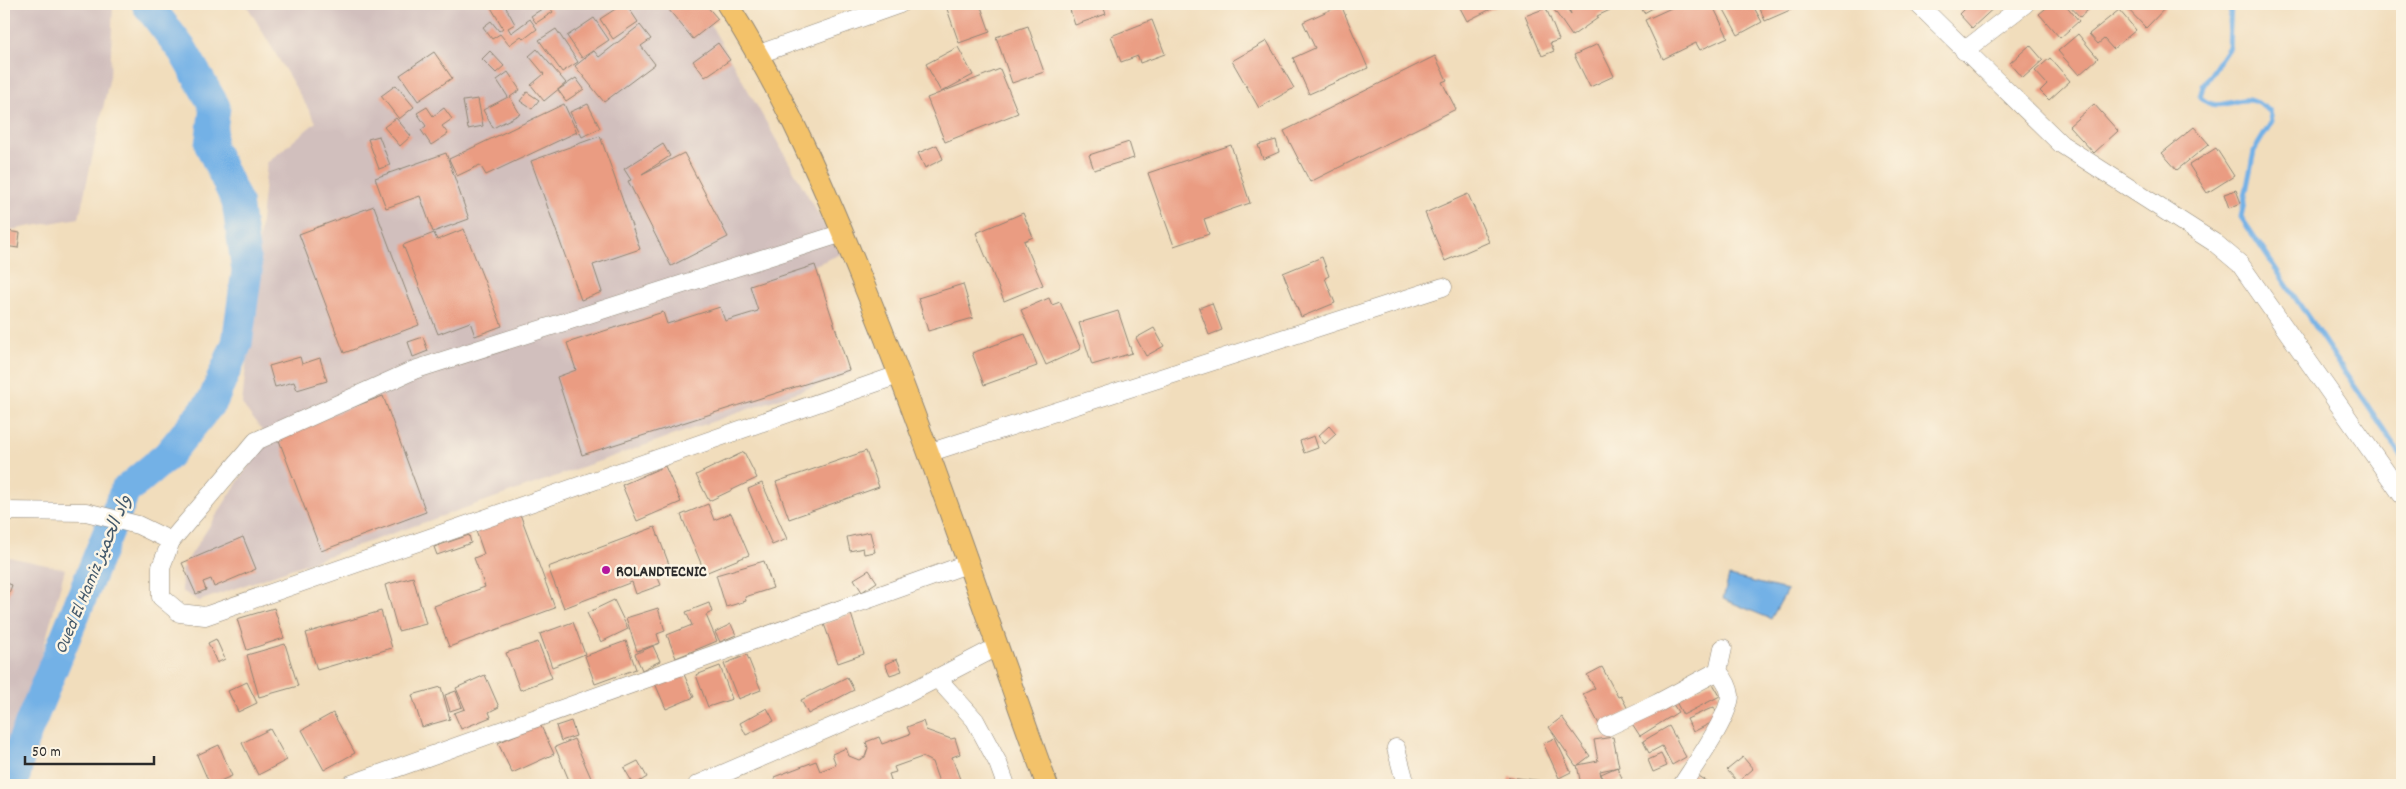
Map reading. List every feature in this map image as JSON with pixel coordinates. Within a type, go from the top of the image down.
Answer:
[{"type":"main road","points":[[727,4],[759,54],[824,186],[900,374],[1047,785]]},
{"type":"street","points":[[759,54],[900,4]]},
{"type":"street","points":[[1918,4],[2061,144],[2215,243],[2240,264],[2402,495]]},
{"type":"street","points":[[1964,51],[2025,4]]},
{"type":"street","points":[[843,233],[414,370],[256,441],[171,541],[161,567],[162,597],[180,613],[205,616],[900,374]]},
{"type":"street","points":[[928,453],[1443,287]]},
{"type":"street","points":[[4,511],[86,512],[138,525],[171,541]]},
{"type":"street","points":[[349,785],[967,564]]},
{"type":"street","points":[[697,785],[899,698],[997,647]]},
{"type":"street","points":[[1682,785],[1728,705],[1730,694],[1718,671],[1723,648]]},
{"type":"street","points":[[1607,727],[1718,671]]},
{"type":"street","points":[[937,678],[975,720],[998,763],[1006,785]]},
{"type":"street","points":[[1396,748],[1406,785]]},
{"type":"shaded area","points":[[4,4],[113,4],[110,76],[79,218],[4,231]]},
{"type":"shaded area","points":[[246,4],[699,4],[841,254],[803,270],[852,373],[199,601],[182,591],[181,570],[267,437],[242,404],[267,163],[316,122]]},
{"type":"shaded area","points":[[4,556],[65,569],[6,785],[4,785]]},
{"type":"water","points":[[1729,576],[1787,590],[1771,619],[1723,599]]},
{"type":"building","points":[[489,4],[504,4],[515,24],[508,28],[511,33],[530,19],[537,29],[524,39],[521,36],[509,45],[500,34],[492,39],[483,27],[491,21],[499,31],[503,28]]},
{"type":"building","points":[[626,4],[638,22],[613,39],[600,19]]},
{"type":"building","points":[[664,4],[705,4],[718,19],[693,39]]},
{"type":"building","points":[[963,4],[980,4],[990,32],[959,43],[947,9]]},
{"type":"building","points":[[1068,4],[1102,4],[1106,14],[1075,25]]},
{"type":"building","points":[[1458,4],[1501,4],[1467,21]]},
{"type":"building","points":[[1550,4],[1564,4],[1571,14],[1567,4],[1623,4],[1597,16],[1598,18],[1572,36]]},
{"type":"building","points":[[1639,4],[1660,4],[1644,13]]},
{"type":"building","points":[[1680,4],[1712,4],[1728,37],[1700,50],[1696,43],[1663,59],[1645,20]]},
{"type":"building","points":[[1721,4],[1752,4],[1762,22],[1738,35]]},
{"type":"building","points":[[1758,4],[1804,4],[1765,21]]},
{"type":"building","points":[[1969,4],[1998,4],[1972,28],[1959,14]]},
{"type":"building","points":[[2051,4],[2065,4],[2079,21],[2060,38],[2039,14]]},
{"type":"building","points":[[2068,4],[2095,4],[2080,17]]},
{"type":"building","points":[[2123,4],[2169,4],[2146,28]]},
{"type":"building","points":[[548,5],[553,12],[536,23],[531,16]]},
{"type":"building","points":[[1341,5],[1368,68],[1309,94],[1293,58],[1315,48],[1303,22]]},
{"type":"building","points":[[1546,8],[1559,40],[1550,43],[1554,51],[1542,56],[1525,16]]},
{"type":"building","points":[[2119,10],[2136,30],[2113,49],[2104,39],[2098,44],[2089,34]]},
{"type":"building","points":[[594,18],[609,40],[582,58],[567,36]]},
{"type":"building","points":[[1152,20],[1165,54],[1140,63],[1138,56],[1121,62],[1111,36]]},
{"type":"building","points":[[640,25],[651,39],[641,46],[655,64],[604,102],[575,66],[594,51],[599,57]]},
{"type":"building","points":[[1028,26],[1044,72],[1012,83],[996,37]]},
{"type":"building","points":[[556,29],[578,62],[562,72],[539,40]]},
{"type":"building","points":[[2078,34],[2098,58],[2079,75],[2058,51]]},
{"type":"building","points":[[1267,41],[1294,88],[1259,108],[1232,61]]},
{"type":"building","points":[[718,43],[730,60],[705,77],[693,61]]},
{"type":"building","points":[[1598,44],[1614,76],[1590,87],[1574,55]]},
{"type":"building","points":[[2030,45],[2043,60],[2023,78],[2010,63]]},
{"type":"building","points":[[958,47],[973,75],[941,92],[926,64]]},
{"type":"building","points":[[537,49],[566,83],[544,101],[531,85],[544,74],[529,56]]},
{"type":"building","points":[[490,51],[504,66],[496,73],[482,59]]},
{"type":"building","points":[[434,52],[452,78],[418,101],[400,75]]},
{"type":"building","points":[[1435,56],[1447,80],[1442,82],[1456,109],[1310,182],[1284,131]]},
{"type":"building","points":[[2050,58],[2070,81],[2049,100],[2040,91],[2047,84],[2035,71]]},
{"type":"building","points":[[1000,69],[1018,113],[945,142],[927,98]]},
{"type":"building","points":[[508,72],[520,90],[510,97],[520,114],[493,128],[483,110],[508,97],[497,80]]},
{"type":"building","points":[[576,78],[584,89],[566,101],[558,90]]},
{"type":"building","points":[[396,85],[414,107],[399,119],[381,96]]},
{"type":"building","points":[[527,92],[539,100],[532,109],[520,101]]},
{"type":"building","points":[[478,99],[483,126],[468,129],[463,101]]},
{"type":"building","points":[[564,104],[577,132],[486,175],[480,165],[457,176],[449,159]]},
{"type":"building","points":[[588,104],[600,128],[582,137],[570,112]]},
{"type":"building","points":[[2094,104],[2118,131],[2094,153],[2069,126]]},
{"type":"building","points":[[427,107],[433,116],[444,108],[452,119],[442,126],[448,134],[431,145],[421,130],[426,126],[417,113]]},
{"type":"building","points":[[396,118],[411,136],[400,146],[384,127]]},
{"type":"building","points":[[2194,127],[2209,144],[2177,170],[2162,153]]},
{"type":"building","points":[[379,136],[390,165],[379,169],[368,139]]},
{"type":"building","points":[[600,136],[640,249],[593,265],[602,292],[581,300],[531,161]]},
{"type":"building","points":[[1276,140],[1279,152],[1263,159],[1258,145]]},
{"type":"building","points":[[1129,142],[1134,158],[1094,170],[1089,155]]},
{"type":"building","points":[[663,144],[670,156],[642,174],[684,153],[728,237],[671,266],[628,181],[631,180],[624,169]]},
{"type":"building","points":[[937,145],[943,159],[925,168],[918,153]]},
{"type":"building","points":[[1231,145],[1250,203],[1204,219],[1209,234],[1174,246],[1148,173]]},
{"type":"building","points":[[2216,148],[2234,176],[2207,193],[2189,165]]},
{"type":"building","points":[[446,153],[469,219],[433,232],[420,196],[386,208],[375,178]]},
{"type":"building","points":[[2236,190],[2241,203],[2229,208],[2224,194]]},
{"type":"building","points":[[1468,194],[1489,242],[1445,261],[1425,213]]},
{"type":"building","points":[[374,206],[419,325],[344,353],[299,234]]},
{"type":"building","points":[[1023,213],[1033,237],[1024,241],[1043,285],[1004,301],[976,233]]},
{"type":"building","points":[[464,229],[502,326],[475,336],[470,322],[438,334],[403,245],[434,233],[437,240]]},
{"type":"building","points":[[7,231],[20,233],[18,248],[5,246]]},
{"type":"building","points":[[1322,257],[1329,276],[1325,278],[1335,303],[1301,317],[1283,273]]},
{"type":"building","points":[[815,265],[849,370],[582,455],[557,377],[576,370],[567,343],[663,312],[667,324],[720,307],[725,321],[758,311],[750,286]]},
{"type":"building","points":[[963,284],[973,318],[928,331],[918,298]]},
{"type":"building","points":[[1049,298],[1052,305],[1060,302],[1081,349],[1046,365],[1021,310]]},
{"type":"building","points":[[1212,303],[1222,330],[1209,335],[1199,308]]},
{"type":"building","points":[[1118,311],[1132,353],[1092,365],[1079,323]]},
{"type":"building","points":[[1154,328],[1164,346],[1146,356],[1136,338]]},
{"type":"building","points":[[1025,334],[1037,366],[984,385],[972,353]]},
{"type":"building","points":[[423,337],[428,351],[413,357],[408,342]]},
{"type":"building","points":[[300,357],[302,364],[320,358],[327,381],[297,390],[294,382],[275,387],[269,366]]},
{"type":"building","points":[[383,396],[426,512],[321,551],[277,435]]},
{"type":"building","points":[[1329,426],[1336,434],[1325,444],[1318,436]]},
{"type":"building","points":[[1314,436],[1318,448],[1304,453],[1300,441]]},
{"type":"building","points":[[866,451],[879,487],[789,519],[776,482]]},
{"type":"building","points":[[744,452],[757,478],[709,501],[696,475]]},
{"type":"building","points":[[665,466],[681,502],[637,521],[622,485]]},
{"type":"building","points":[[762,483],[787,539],[772,545],[748,489]]},
{"type":"building","points":[[708,504],[714,520],[731,513],[749,555],[705,573],[681,515]]},
{"type":"building","points":[[520,514],[555,608],[449,647],[434,606],[485,587],[474,558],[484,554],[476,531]]},
{"type":"building","name":"ROLANDTECNIC","points":[[655,527],[670,567],[656,573],[661,585],[636,594],[632,582],[564,608],[548,567]]},
{"type":"building","points":[[870,532],[875,552],[864,554],[863,548],[850,551],[847,537]]},
{"type":"building","points":[[469,535],[471,543],[437,555],[434,547]]},
{"type":"building","points":[[243,537],[256,569],[214,587],[211,579],[203,582],[206,590],[196,594],[182,563]]},
{"type":"building","points":[[764,561],[773,588],[745,597],[746,601],[726,607],[716,575]]},
{"type":"building","points":[[869,570],[877,582],[862,592],[854,579]]},
{"type":"building","points":[[413,577],[426,624],[398,631],[385,585]]},
{"type":"building","points":[[4,582],[12,585],[4,607]]},
{"type":"building","points":[[614,600],[628,629],[601,642],[587,613]]},
{"type":"building","points":[[709,603],[712,612],[706,615],[717,641],[676,658],[667,635],[692,625],[686,612]]},
{"type":"building","points":[[274,608],[284,638],[247,650],[237,619]]},
{"type":"building","points":[[658,608],[665,631],[657,634],[660,643],[637,651],[626,618]]},
{"type":"building","points":[[381,611],[392,648],[317,670],[306,633]]},
{"type":"building","points":[[851,614],[864,654],[838,663],[824,624]]},
{"type":"building","points":[[573,622],[585,654],[552,667],[540,634]]},
{"type":"building","points":[[731,624],[736,635],[720,642],[715,632]]},
{"type":"building","points":[[216,639],[225,659],[217,663],[208,643]]},
{"type":"building","points":[[626,641],[636,669],[595,684],[585,656]]},
{"type":"building","points":[[538,642],[552,678],[520,690],[506,653]]},
{"type":"building","points":[[285,644],[298,686],[259,697],[247,655]]},
{"type":"building","points":[[653,646],[660,661],[642,670],[635,654]]},
{"type":"building","points":[[747,655],[761,690],[738,699],[724,664]]},
{"type":"building","points":[[897,659],[902,671],[890,675],[885,664]]},
{"type":"building","points":[[720,666],[732,699],[708,707],[696,675]]},
{"type":"building","points":[[1602,667],[1618,697],[1621,696],[1629,711],[1600,726],[1583,694],[1595,688],[1587,675]]},
{"type":"building","points":[[682,670],[694,697],[666,709],[654,681]]},
{"type":"building","points":[[485,675],[499,707],[489,712],[491,717],[461,729],[454,713],[465,709],[456,688]]},
{"type":"building","points":[[847,677],[854,690],[808,714],[801,700]]},
{"type":"building","points":[[247,682],[257,703],[238,712],[228,691]]},
{"type":"building","points":[[1712,682],[1720,696],[1683,715],[1675,700]]},
{"type":"building","points":[[441,687],[450,719],[422,727],[412,695]]},
{"type":"building","points":[[456,691],[462,707],[450,711],[445,695]]},
{"type":"building","points":[[1669,698],[1678,712],[1640,736],[1631,722]]},
{"type":"building","points":[[1714,707],[1719,719],[1693,732],[1687,719]]},
{"type":"building","points":[[767,708],[774,721],[746,735],[740,723]]},
{"type":"building","points":[[333,713],[355,753],[324,770],[302,730]]},
{"type":"building","points":[[1562,717],[1590,756],[1578,765],[1598,761],[1594,740],[1613,737],[1619,767],[1600,771],[1602,781],[1581,785],[1577,765],[1549,727]]},
{"type":"building","points":[[571,721],[576,736],[561,741],[556,726]]},
{"type":"building","points":[[923,721],[926,730],[951,739],[955,738],[960,754],[952,757],[962,785],[940,785],[932,762],[922,757],[894,767],[896,772],[889,774],[892,783],[887,785],[766,785],[776,781],[774,777],[816,761],[820,771],[836,765],[832,754],[846,748],[849,756],[859,760],[865,757],[868,748],[866,742],[879,737],[882,744],[910,734],[907,727]]},
{"type":"building","points":[[540,724],[554,754],[512,773],[498,743]]},
{"type":"building","points":[[1669,726],[1686,757],[1672,765],[1662,746],[1649,753],[1643,741]]},
{"type":"building","points":[[270,729],[287,760],[258,775],[242,743]]},
{"type":"building","points":[[1555,738],[1571,772],[1559,778],[1543,743]]},
{"type":"building","points":[[574,739],[591,778],[571,785],[555,747]]},
{"type":"building","points":[[219,745],[232,776],[210,785],[197,755]]},
{"type":"building","points":[[1661,754],[1667,766],[1653,772],[1648,760]]},
{"type":"building","points":[[1743,757],[1753,769],[1738,782],[1727,770]]},
{"type":"building","points":[[638,761],[647,777],[634,785],[624,768]]},
{"type":"building","points":[[1617,767],[1622,778],[1606,785],[1601,774]]},
{"type":"building","points":[[1693,773],[1709,783],[1708,785],[1686,785]]},
{"type":"building","points":[[1509,777],[1553,782],[1560,785],[1507,785]]},
{"type":"waterway","name":"Oued El Hamiz واد الحميز","points":[[13,785],[23,741],[125,491],[167,456],[213,400],[237,343],[247,271],[237,202],[210,145],[215,107],[183,51],[147,4]]},
{"type":"waterway","points":[[2231,4],[2229,47],[2203,86],[2200,97],[2207,102],[2220,105],[2240,100],[2253,101],[2270,111],[2272,121],[2254,151],[2241,217],[2402,457]]},
{"type":"place","name":"ROLANDTECNIC","points":[[606,570]]}]
